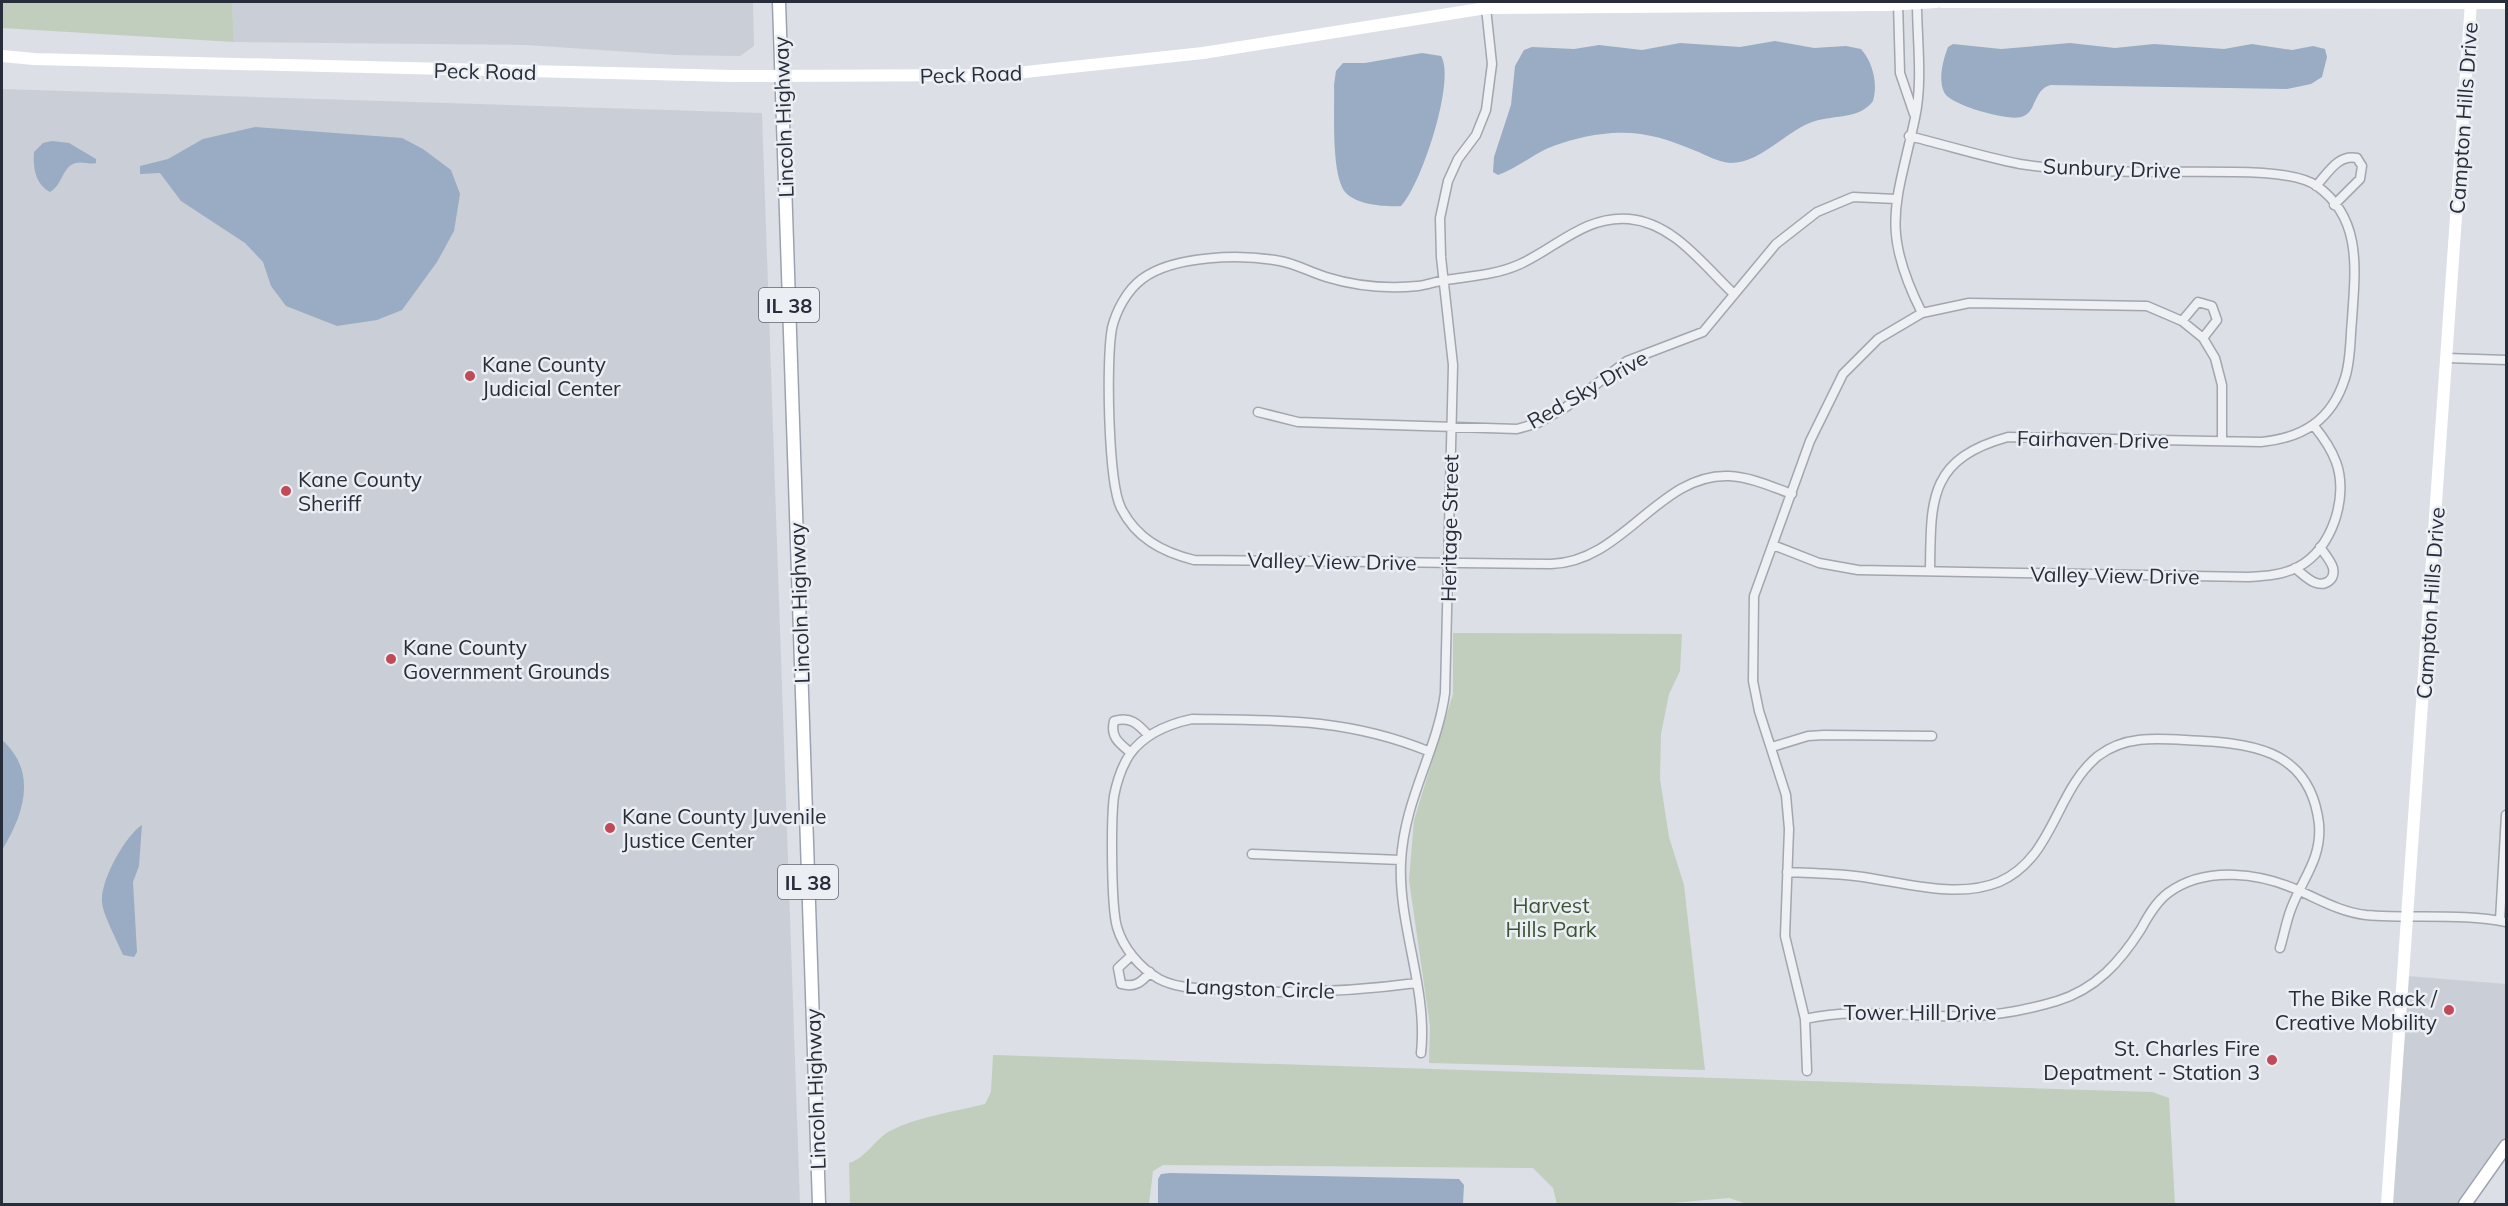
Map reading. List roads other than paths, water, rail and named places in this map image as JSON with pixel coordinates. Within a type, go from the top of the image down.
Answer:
[{"type":"street","name":"Lincoln Highway","points":[[779,2],[819,1204]]},
{"type":"street","name":"Peck Road","points":[[2,56],[34,59],[732,76],[781,74],[939,76],[1027,73],[1203,53],[1486,8],[1936,2]]},
{"type":"street","points":[[1942,2],[2506,3]]},
{"type":"street","name":"Campton Hills Drive","points":[[2387,1204],[2471,2]]},
{"type":"street","points":[[1898,3],[1900,73],[1915,118]]},
{"type":"street","points":[[1917,3],[1918,74],[1915,118],[1896,199],[1896,249],[1909,287],[1922,313]]},
{"type":"street","name":"Heritage Street","points":[[1421,1053],[1422,1027],[1402,897],[1401,860],[1409,807],[1445,693],[1453,365],[1440,231],[1442,203],[1458,159],[1479,126],[1491,87],[1492,64],[1486,8]]},
{"type":"street","name":"Sunbury Drive","points":[[1909,136],[2019,164],[2082,169],[2243,172],[2288,176],[2316,186],[2334,205],[2347,225],[2355,255],[2349,349],[2342,387],[2314,426]]},
{"type":"street","points":[[2316,186],[2339,160],[2349,156],[2357,158],[2362,166],[2360,179],[2334,205]]},
{"type":"street","name":"Red Sky Drive","points":[[1258,412],[1298,422],[1517,429],[1538,423],[1566,407],[1627,361],[1703,332],[1776,244],[1817,212],[1853,198],[1896,199]]},
{"type":"street","name":"Valley View Drive","points":[[1734,294],[1670,232],[1649,223],[1628,219],[1590,225],[1520,264],[1499,272],[1419,286],[1383,287],[1352,284],[1280,261],[1257,259],[1185,261],[1142,278],[1130,290],[1122,304],[1111,338],[1112,467],[1116,496],[1134,528],[1149,542],[1168,554],[1194,560],[1551,564],[1578,560],[1610,543],[1681,488],[1712,477],[1748,479],[1792,494]]},
{"type":"street","points":[[2182,321],[2198,302],[2212,306],[2217,320],[2203,338]]},
{"type":"street","points":[[1807,1071],[1805,1018],[1785,936],[1788,805],[1782,775],[1755,696],[1752,658],[1754,596],[1810,441],[1843,374],[1878,339],[1922,313],[1969,303],[2138,305],[2162,311],[2182,321],[2203,338],[2215,358],[2222,385],[2222,441]]},
{"type":"street","points":[[2447,358],[2506,360]]},
{"type":"street","name":"Valley View Drive","points":[[1773,545],[1839,568],[1930,572],[2248,577],[2273,575],[2295,568],[2320,547],[2332,526],[2338,507],[2340,487],[2337,463],[2314,426]]},
{"type":"street","name":"Fairhaven Drive","points":[[1930,572],[1931,511],[1938,489],[1947,471],[1962,456],[1981,444],[2008,437],[2284,440],[2314,426]]},
{"type":"street","points":[[2295,568],[2308,580],[2322,584],[2328,582],[2333,573],[2333,567],[2320,547]]},
{"type":"street","points":[[1131,753],[1115,740],[1112,729],[1114,720],[1126,717],[1137,722],[1149,736]]},
{"type":"street","name":"Langston Circle","points":[[1416,983],[1330,993],[1181,987],[1159,979],[1131,956],[1118,927],[1114,900],[1114,797],[1120,774],[1131,753],[1149,736],[1173,723],[1192,719],[1329,723],[1372,731],[1428,751]]},
{"type":"street","points":[[1772,747],[1808,736],[1932,736]]},
{"type":"street","points":[[1787,872],[1853,876],[1919,886],[1970,888],[1991,885],[2022,868],[2034,855],[2083,771],[2100,755],[2124,743],[2162,739],[2249,745],[2272,753],[2296,771],[2312,797],[2319,827],[2315,862],[2291,907],[2280,948]]},
{"type":"street","points":[[2503,921],[2506,814]]},
{"type":"street","points":[[1252,854],[1401,860]]},
{"type":"street","name":"Tower Hill Drive","points":[[1805,1018],[1844,1012],[1972,1016],[2002,1013],[2056,1001],[2084,990],[2104,976],[2126,951],[2159,901],[2182,884],[2220,876],[2242,874],[2301,891],[2350,912],[2503,921]]},
{"type":"street","points":[[1131,956],[1118,968],[1121,984],[1130,987],[1138,985],[1150,972]]},
{"type":"street","points":[[2465,1204],[2506,1146]]},
{"type":"water","points":[[1775,41],[1814,48],[1846,46],[1861,49],[1869,60],[1873,73],[1875,87],[1873,101],[1868,107],[1854,114],[1804,125],[1753,158],[1742,162],[1721,161],[1655,137],[1634,133],[1612,133],[1562,143],[1498,175],[1493,172],[1494,157],[1511,105],[1515,66],[1524,50],[1532,47],[1574,49],[1599,45],[1642,50],[1680,43],[1740,47]]},
{"type":"water","points":[[2070,43],[2115,48],[2154,44],[2224,49],[2252,44],[2292,50],[2313,46],[2325,49],[2327,57],[2322,77],[2311,84],[2287,89],[2051,85],[2041,91],[2026,115],[2014,118],[1967,107],[1948,97],[1942,87],[1943,64],[1948,47],[1953,44],[2001,49]]},
{"type":"water","points":[[1422,53],[1441,56],[1444,87],[1434,132],[1418,178],[1401,206],[1380,206],[1358,201],[1347,194],[1338,174],[1334,126],[1336,71],[1343,63],[1365,63]]},
{"type":"water","points":[[255,127],[402,138],[423,149],[451,170],[460,194],[454,231],[437,262],[402,310],[377,320],[337,326],[286,306],[271,286],[263,262],[245,243],[181,201],[160,173],[140,174],[140,166],[168,159],[203,139]]},
{"type":"water","points":[[52,141],[69,143],[96,159],[96,163],[71,165],[58,185],[50,192],[41,185],[36,175],[34,152],[43,143]]},
{"type":"water","points":[[2,740],[13,752],[20,766],[24,779],[24,794],[16,822],[2,850]]},
{"type":"water","points":[[142,825],[139,866],[133,882],[137,952],[134,957],[123,955],[105,914],[102,893],[109,871],[121,849]]},
{"type":"water","points":[[1161,1174],[1459,1179],[1464,1185],[1463,1204],[1158,1204],[1158,1179]]},
{"type":"place","name":"Kane County Judicial Center","points":[[470,376]]},
{"type":"place","name":"Kane County Sheriff","points":[[286,491]]},
{"type":"place","name":"Kane County Government Grounds","points":[[391,659]]},
{"type":"place","name":"Kane County Juvenile Justice Center","points":[[610,828]]},
{"type":"place","name":"The Bike Rack / Creative Mobility","points":[[2449,1010]]},
{"type":"place","name":"St. Charles Fire Depatment - Station 3","points":[[2272,1060]]},
{"type":"park label","name":"Harvest Hills Park","points":[[1551,917]]}]
